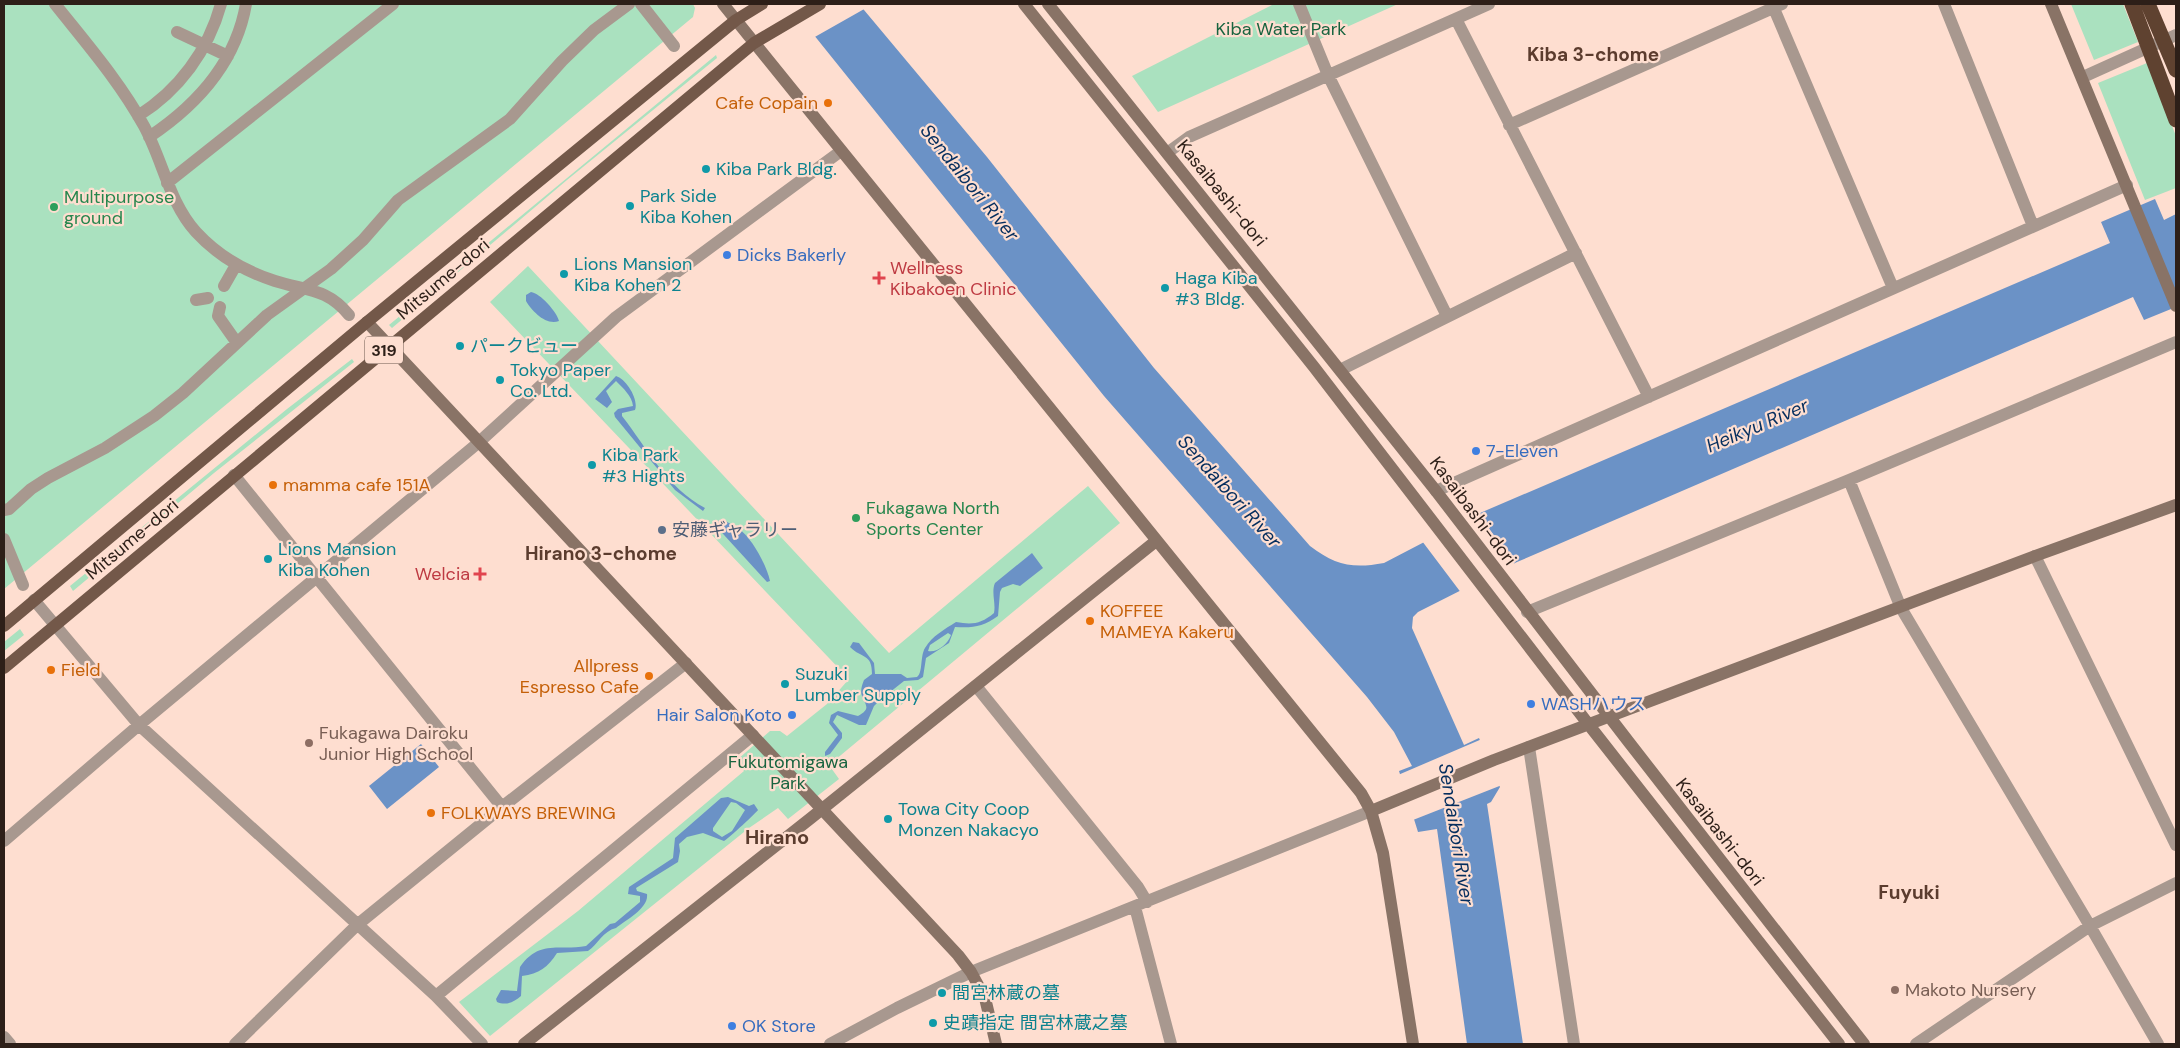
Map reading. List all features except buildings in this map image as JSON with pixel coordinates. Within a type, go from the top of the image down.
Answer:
[{"type":"highway","points":[[2132,4],[2176,120]]},
{"type":"highway","points":[[2148,4],[2176,70]]},
{"type":"highway","points":[[2155,4],[2176,52]]},
{"type":"main road","name":"Mitsume-dori","points":[[4,626],[367,322],[736,20],[762,4]]},
{"type":"main road","name":"Mitsume-dori","points":[[4,668],[754,43],[766,34],[820,4]]},
{"type":"street","points":[[55,4],[110,73],[138,116],[149,137],[167,183],[179,207],[195,230],[215,250],[236,265],[276,281],[323,293],[338,302],[349,315]]},
{"type":"street","points":[[138,116],[178,83],[198,60],[221,4]]},
{"type":"street","points":[[149,137],[197,99],[216,76],[228,56],[239,31],[246,4]]},
{"type":"street","points":[[167,183],[393,4]]},
{"type":"street","points":[[4,510],[8,509],[30,489],[105,448],[154,416],[204,376],[267,315],[338,263],[363,240],[398,200],[510,119],[562,61],[594,30],[629,4]]},
{"type":"street","points":[[641,4],[674,46]]},
{"type":"street","points":[[723,4],[1156,541],[1362,792],[1371,811],[1383,853],[1413,1044]]},
{"type":"street","name":"Kasaibashi-dori","points":[[1024,4],[1314,367],[1488,595],[1839,1044]]},
{"type":"street","name":"Kasaibashi-dori","points":[[1048,4],[1436,491],[1609,717],[1864,1044]]},
{"type":"street","points":[[1300,4],[1328,75],[1447,316]]},
{"type":"street","points":[[1167,153],[1190,137],[1489,4]]},
{"type":"street","points":[[1944,4],[2033,226]]},
{"type":"street","points":[[2051,4],[2083,77],[2176,306]]},
{"type":"street","points":[[1509,125],[1776,5],[1893,288]]},
{"type":"street","points":[[1456,19],[1649,397]]},
{"type":"street","points":[[177,32],[228,56]]},
{"type":"street","points":[[2083,77],[2176,35]]},
{"type":"street","points":[[4,841],[139,725],[478,442],[616,317],[842,150]]},
{"type":"street","points":[[1436,491],[2127,185]]},
{"type":"street","points":[[1340,370],[1576,253]]},
{"type":"street","points":[[224,286],[236,265]]},
{"type":"street","points":[[220,307],[218,316],[237,343]]},
{"type":"street","points":[[367,322],[388,347],[958,955],[971,972],[985,998],[996,1044]]},
{"type":"street","points":[[1528,612],[1849,480],[2176,342]]},
{"type":"street","points":[[234,476],[502,807]]},
{"type":"street","points":[[1849,480],[1901,608],[2158,1044]]},
{"type":"street","points":[[830,1044],[897,1008],[971,972],[1494,760],[2035,556],[2176,505]]},
{"type":"street","points":[[4,540],[23,585]]},
{"type":"street","points":[[524,1044],[822,809],[1156,541]]},
{"type":"street","points":[[2035,556],[2176,845]]},
{"type":"street","points":[[34,600],[139,725],[436,996],[482,1044]]},
{"type":"street","points":[[234,1044],[357,925],[502,807],[686,664]]},
{"type":"street","points":[[976,686],[1138,887],[1170,1044]]},
{"type":"street","points":[[436,996],[753,735]]},
{"type":"street","points":[[1529,748],[1574,1044]]},
{"type":"street","points":[[1916,1044],[2090,926],[2176,883]]},
{"type":"street","points":[[4,1037],[10,1044]]},
{"type":"green space","points":[[4,4],[693,4],[695,8],[693,17],[4,589]]},
{"type":"green space","name":"Kiba Water Park","points":[[1274,4],[1398,4],[1158,112],[1132,76]]},
{"type":"green space","points":[[2071,4],[2123,4],[2138,42],[2094,60]]},
{"type":"green space","points":[[716,55],[717,58],[567,180],[392,328],[389,325]]},
{"type":"green space","points":[[2147,63],[2176,136],[2176,188],[2145,200],[2098,83]]},
{"type":"green space","name":"Fukutomigawa Park","points":[[528,266],[889,653],[1088,486],[1120,523],[829,765],[839,779],[788,819],[778,808],[749,828],[490,1036],[459,1002],[578,911],[744,771],[737,760],[770,731],[780,731],[787,736],[827,704],[849,679],[490,302]]},
{"type":"green space","points":[[352,359],[354,362],[214,473],[73,591],[70,586],[287,409]]},
{"type":"green space","points":[[20,629],[24,635],[4,651],[4,642]]},
{"type":"water","points":[[789,4],[859,4],[987,157],[1154,368],[1310,546],[1328,558],[1344,564],[1362,566],[1384,563],[1480,513],[2110,243],[2101,222],[2155,199],[2164,220],[2176,214],[2176,307],[2144,320],[2133,297],[1517,562],[1418,612],[1413,617],[1412,628],[1464,745],[1479,738],[1500,787],[1491,802],[1487,804],[1523,1044],[1467,1044],[1437,829],[1418,832],[1399,771],[1412,766],[1394,732],[1367,697],[1104,396]]},
{"type":"water","points":[[531,292],[548,304],[559,321],[544,320],[532,309],[526,301],[526,295]]},
{"type":"water","points":[[616,376],[624,381],[631,390],[636,406],[635,410],[622,413],[622,416],[669,479],[692,500],[705,508],[703,511],[675,490],[615,417],[614,413],[618,409],[633,406],[629,396],[621,386],[616,381],[606,391],[612,402],[607,408],[595,399]]},
{"type":"water","points":[[721,519],[744,533],[754,545],[770,581],[767,582],[714,524]]},
{"type":"water","points":[[1032,553],[1043,568],[1020,586],[1013,584],[1002,588],[998,616],[993,620],[978,626],[955,627],[949,643],[926,658],[923,677],[918,680],[904,681],[880,700],[874,706],[866,725],[859,725],[837,715],[833,722],[842,733],[842,738],[830,754],[825,756],[825,752],[838,735],[829,723],[831,715],[838,711],[858,716],[866,709],[861,690],[864,680],[872,674],[872,667],[866,657],[850,647],[853,642],[859,643],[874,663],[875,674],[901,674],[907,678],[917,677],[920,672],[923,651],[935,636],[956,622],[976,623],[994,613],[993,590],[995,583]],"holes":[[[948,633],[951,635],[942,647],[935,651],[928,651],[930,645]]]},
{"type":"water","points":[[421,744],[439,767],[387,809],[369,786]]},
{"type":"water","points":[[728,797],[749,806],[754,804],[758,810],[724,841],[703,833],[687,837],[679,844],[678,862],[636,888],[637,891],[647,894],[647,899],[641,909],[604,935],[588,951],[557,953],[542,969],[533,974],[522,976],[521,996],[516,1000],[504,1004],[497,1002],[496,999],[501,990],[517,991],[520,967],[527,958],[542,949],[586,946],[610,924],[615,923],[640,902],[640,896],[628,894],[629,887],[673,858],[675,838],[721,798]],"holes":[[[731,802],[736,803],[745,810],[732,831],[722,837],[713,831],[713,828]]]},
{"type":"pier","points":[[787,4],[863,4],[866,8],[813,38]]},
{"type":"pier","points":[[1477,512],[1515,565],[1462,594],[1422,541]]},
{"type":"pier","points":[[1482,739],[1502,785],[1413,820],[1398,775]]},
{"type":"place","name":"Cafe Copain","points":[[828,103]]},
{"type":"place","name":"Kiba Park Bldg.","points":[[706,169]]},
{"type":"place","name":"Park Side Kiba Kohen","points":[[630,206]]},
{"type":"place","name":"Multipurpose ground","points":[[54,207]]},
{"type":"place","name":"Dicks Bakerly","points":[[727,255]]},
{"type":"place","name":"Lions Mansion Kiba Kohen 2","points":[[564,274]]},
{"type":"place","name":"Wellness Kibakoen Clinic","points":[[879,278]]},
{"type":"place","name":"Haga Kiba #3 Bldg.","points":[[1165,288]]},
{"type":"place","name":"パークビュー","points":[[460,346]]},
{"type":"place","name":"Tokyo Paper Co. Ltd.","points":[[500,380]]},
{"type":"place","name":"7-Eleven","points":[[1476,451]]},
{"type":"place","name":"Kiba Park #3 Hights","points":[[592,465]]},
{"type":"place","name":"mamma cafe 151A","points":[[273,485]]},
{"type":"place","name":"Fukagawa North Sports Center","points":[[856,518]]},
{"type":"place","name":"安藤ギャラリー","points":[[662,530]]},
{"type":"place","name":"Lions Mansion Kiba Kohen","points":[[268,559]]},
{"type":"place","name":"Welcia","points":[[480,574]]},
{"type":"place","name":"KOFFEE MAMEYA Kakeru","points":[[1090,621]]},
{"type":"place","name":"Field","points":[[51,670]]},
{"type":"place","name":"Allpress Espresso Cafe","points":[[649,676]]},
{"type":"place","name":"Suzuki Lumber Supply","points":[[785,684]]},
{"type":"place","name":"WASHハウス","points":[[1531,704]]},
{"type":"place","name":"Hair Salon Koto","points":[[792,715]]},
{"type":"place","name":"Fukagawa Dairoku Junior High School","points":[[309,743]]},
{"type":"place","name":"FOLKWAYS BREWING","points":[[431,813]]},
{"type":"place","name":"Towa City Coop Monzen Nakacyo","points":[[888,819]]},
{"type":"place","name":"Makoto Nursery","points":[[1895,990]]},
{"type":"place","name":"間宮林蔵の墓","points":[[942,993]]},
{"type":"place","name":"史蹟指定 間宮林蔵之墓","points":[[933,1023]]},
{"type":"place","name":"OK Store","points":[[732,1026]]},
{"type":"district","name":"Kiba 3-chome","points":[[1593,54]]},
{"type":"district","name":"Hirano 3-chome","points":[[601,553]]},
{"type":"district","name":"Hirano","points":[[777,837]]},
{"type":"district","name":"Fuyuki","points":[[1909,892]]},
{"type":"water label","name":"Sendaibori River","points":[[970,182]]},
{"type":"water label","name":"Heikyu River","points":[[1757,425]]},
{"type":"water label","name":"Sendaibori River","points":[[1230,491]]},
{"type":"water label","name":"Sendaibori River","points":[[1457,834]]}]
